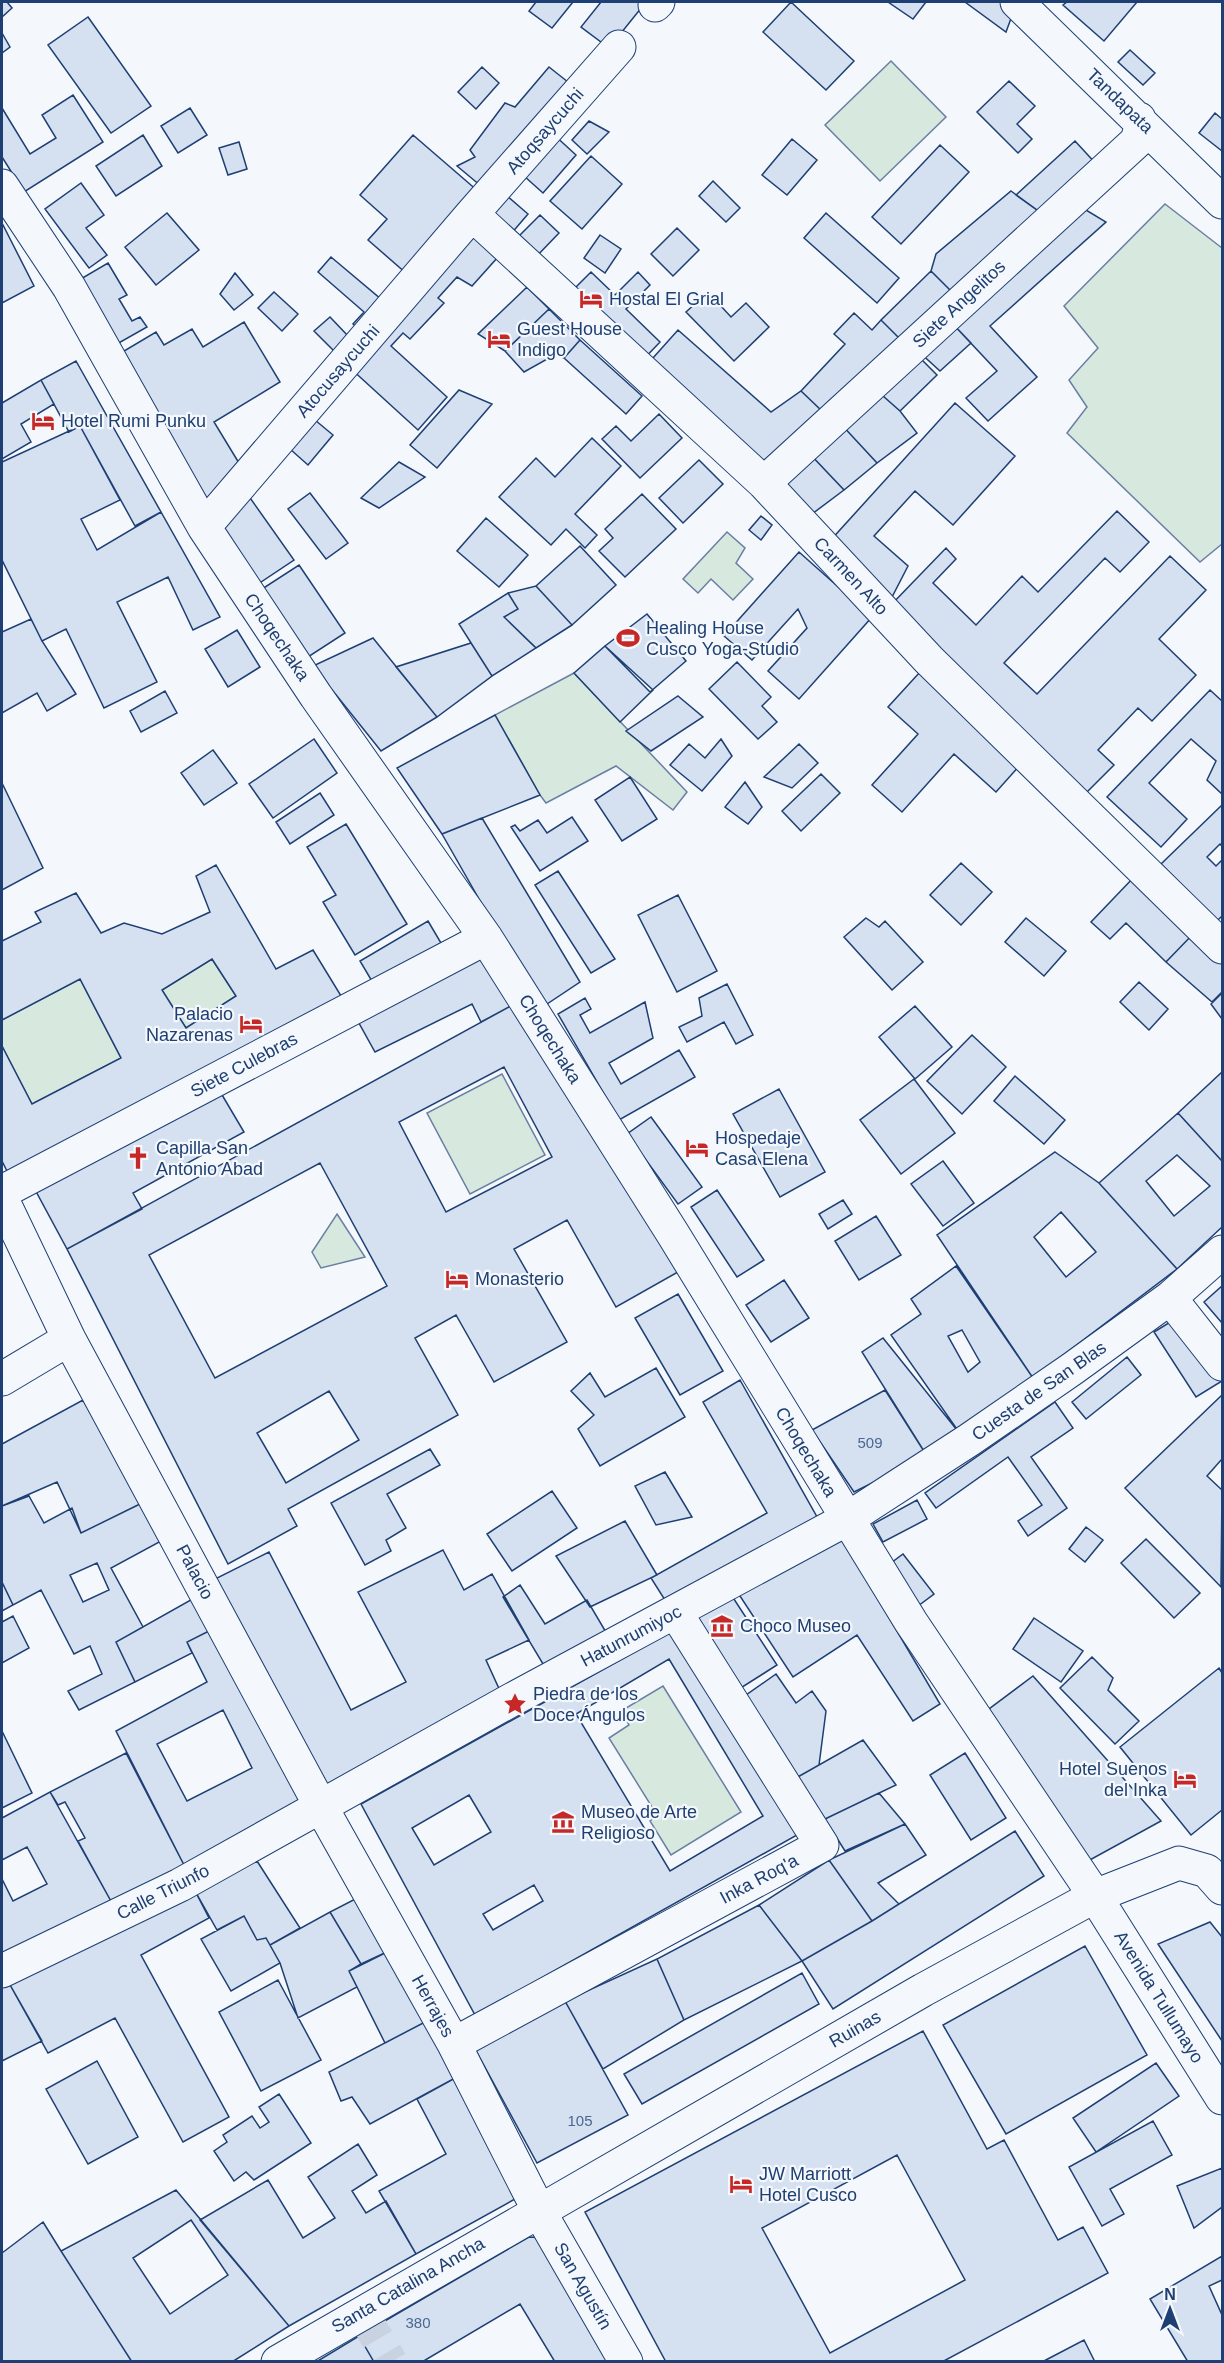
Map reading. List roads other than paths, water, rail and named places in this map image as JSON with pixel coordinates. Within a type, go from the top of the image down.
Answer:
[{"type":"street","name":"Tandapata","points":[[1017,2],[1222,202]]},
{"type":"street","name":"Atoqsaycuchi","points":[[472,214],[619,47]]},
{"type":"street","name":"Siete Angelitos","points":[[764,483],[1137,141],[1140,130],[1139,119]]},
{"type":"street","name":"Choqechaka","points":[[2,186],[69,287],[204,527],[316,696],[486,938],[673,1234],[911,1622],[1095,1896]]},
{"type":"street","name":"Carmen Alto","points":[[472,214],[764,483],[928,660],[1222,946]]},
{"type":"street","name":"Atocusaycuchi","points":[[204,527],[472,214]]},
{"type":"street","name":"Siete Culebras","points":[[2,1192],[486,938]]},
{"type":"street","name":"Palacio","points":[[2,1200],[69,1339],[320,1805]]},
{"type":"street","name":"Cuesta de San Blas","points":[[847,1519],[969,1440],[1170,1298],[1222,1252]]},
{"type":"street","points":[[1170,1298],[1222,1364]]},
{"type":"street","points":[[2,1379],[69,1339]]},
{"type":"street","name":"Hatunrumiyoc","points":[[320,1805],[847,1519]]},
{"type":"street","name":"Inka Roq'a","points":[[454,2044],[822,1845],[676,1613]]},
{"type":"street","name":"Calle Triunfo","points":[[2,1971],[180,1885],[320,1805]]},
{"type":"street","name":"Herrajes","points":[[320,1805],[454,2044],[539,2211]]},
{"type":"street","name":"Ruinas","points":[[539,2211],[923,1990],[1095,1896],[1179,1863],[1207,1871],[1222,1888]]},
{"type":"street","name":"Avenida Tullumayo","points":[[1095,1896],[1222,2098]]},
{"type":"street","name":"Santa Catalina Ancha","points":[[278,2361],[539,2211]]},
{"type":"street","name":"San Agustín","points":[[539,2211],[626,2361]]},
{"type":"tunnel","points":[[361,2311],[391,2362]]},
{"type":"place","name":"Hostal El Grial","points":[[591,299]]},
{"type":"place","name":"Guest House Indigo","points":[[499,339]]},
{"type":"place","name":"Hotel Rumi Punku","points":[[43,421]]},
{"type":"place","name":"Healing House Cusco Yoga-Studio","points":[[628,638]]},
{"type":"place","name":"Palacio Nazarenas","points":[[251,1024]]},
{"type":"place","name":"Hospedaje Casa Elena","points":[[697,1148]]},
{"type":"place","name":"Capilla San Antonio Abad","points":[[138,1158]]},
{"type":"place","name":"Monasterio","points":[[457,1279]]},
{"type":"place","name":"Choco Museo","points":[[722,1626]]},
{"type":"place","name":"Piedra de los Doce Ángulos","points":[[515,1704]]},
{"type":"place","name":"Hotel Suenos del Inka","points":[[1185,1779]]},
{"type":"place","name":"Museo de Arte Religioso","points":[[563,1822]]},
{"type":"place","name":"JW Marriott Hotel Cusco","points":[[741,2184]]}]
